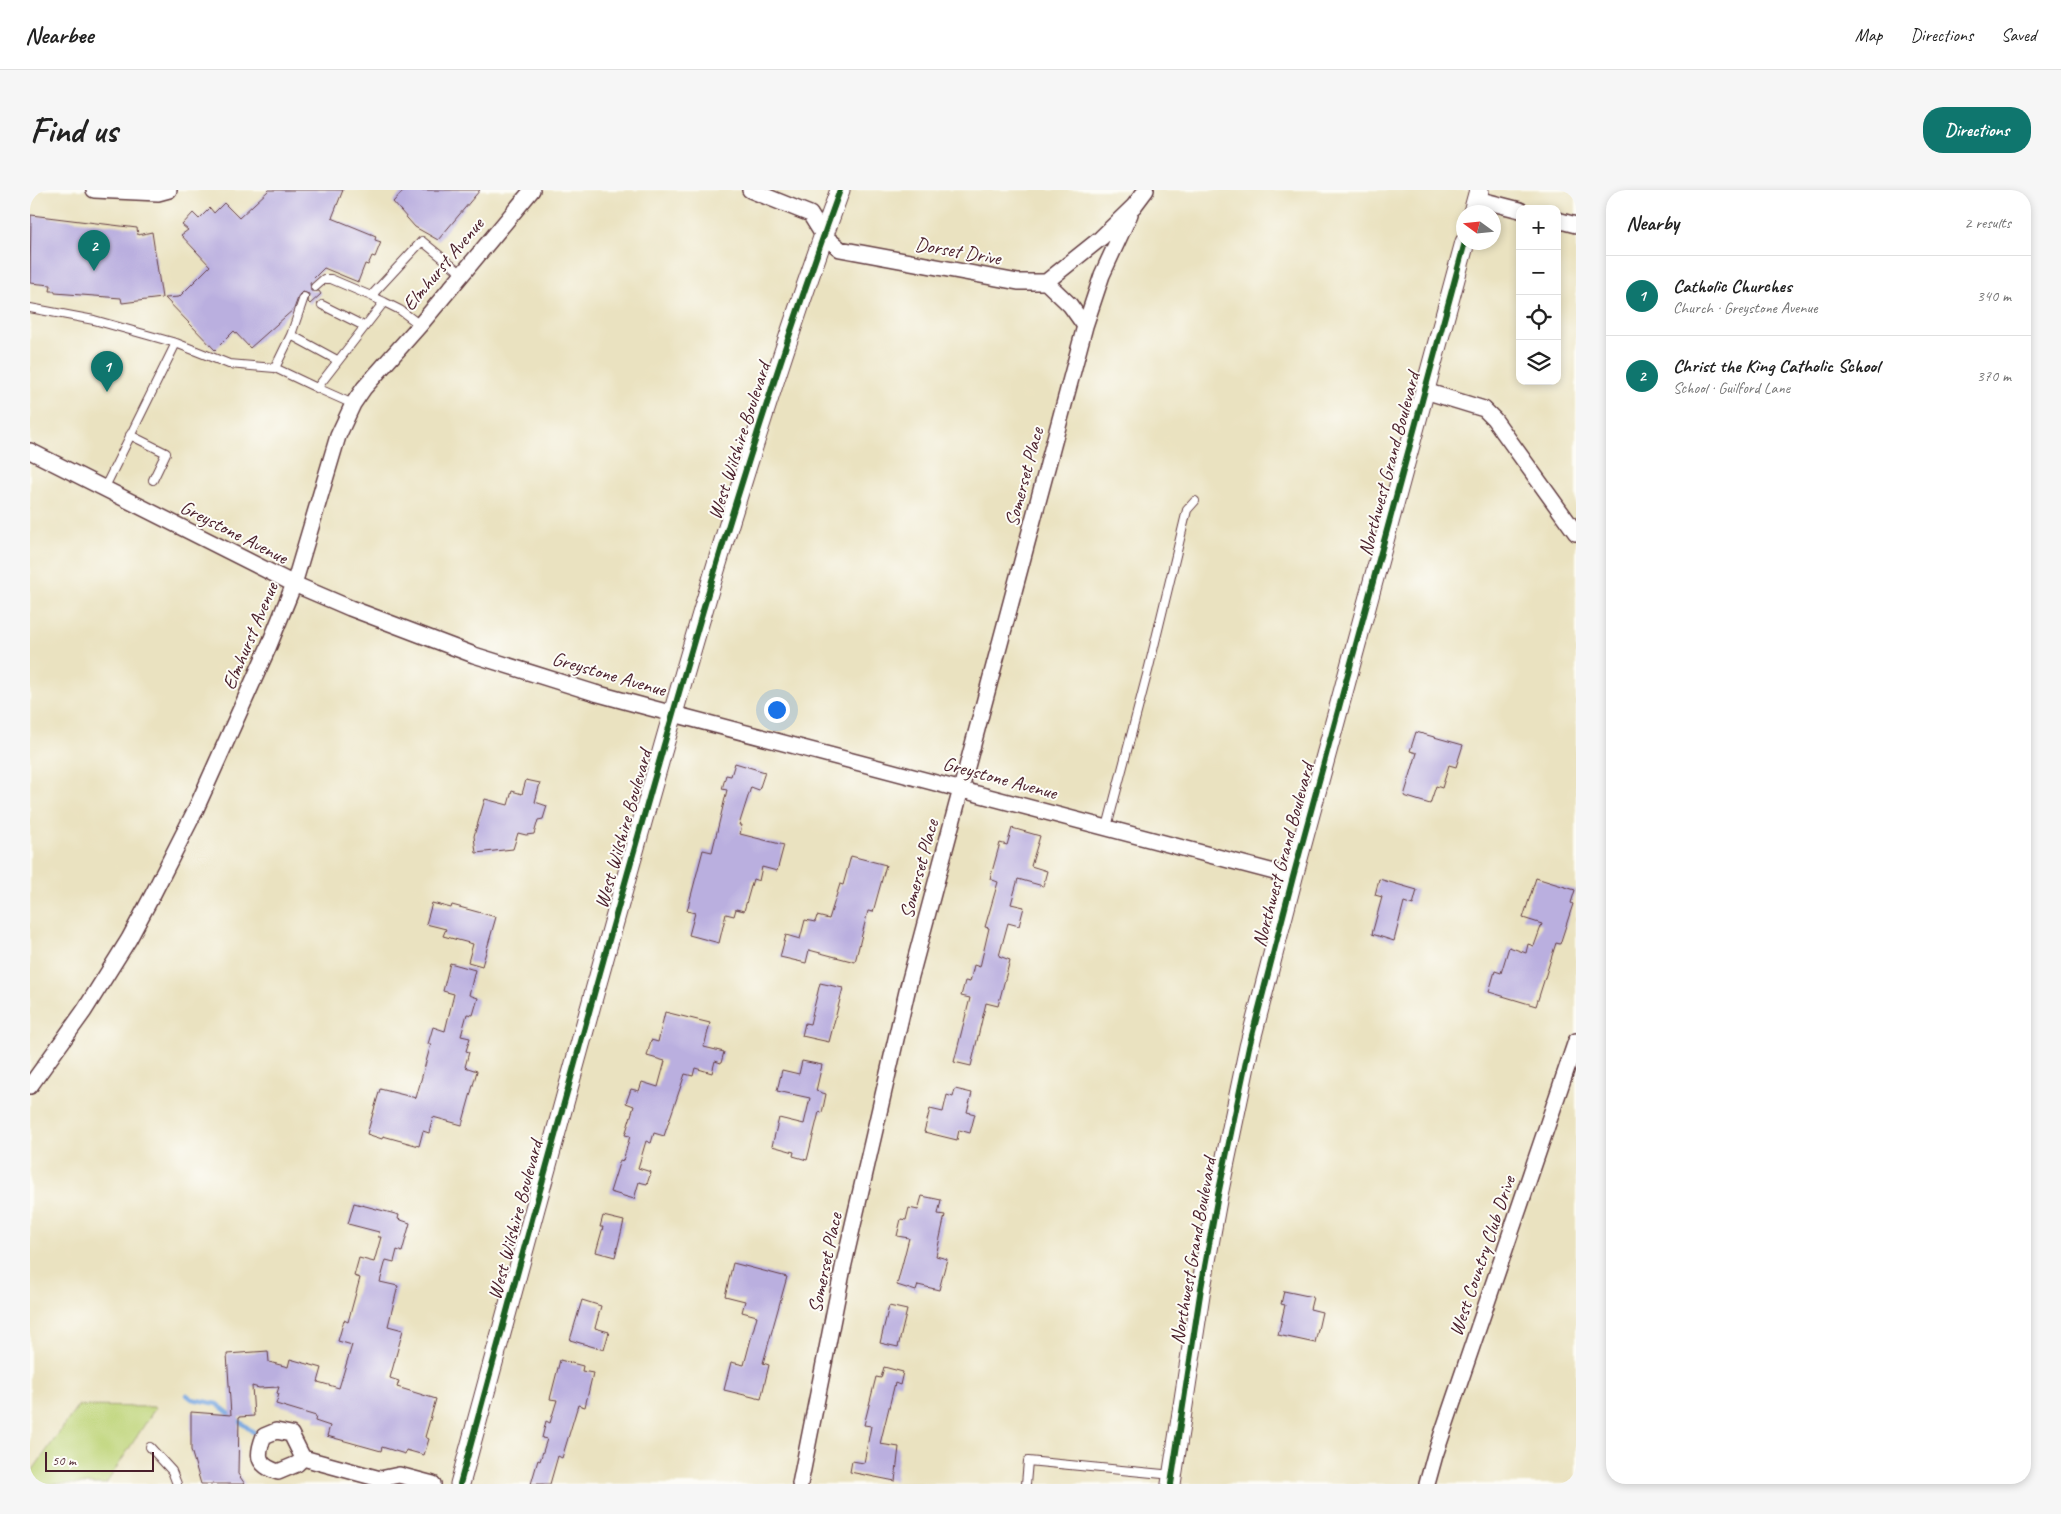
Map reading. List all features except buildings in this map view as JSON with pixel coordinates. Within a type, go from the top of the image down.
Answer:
[{"type":"street","points":[[94,190],[158,193],[169,190]]},
{"type":"street","name":"Elmhurst Avenue","points":[[30,1086],[84,1011],[129,938],[195,811],[268,648],[294,584],[338,436],[353,404],[364,388],[420,325],[532,190]]},
{"type":"street","name":"Dorset Drive","points":[[750,190],[810,214],[823,236],[840,249],[1018,282],[1046,282]]},
{"type":"street","name":"West Wilshire Boulevard","points":[[460,1484],[672,713],[744,474],[840,190]]},
{"type":"street","points":[[1085,326],[1070,305],[1046,282],[1100,238],[1134,206],[1146,190]]},
{"type":"street","points":[[1476,200],[1516,209]]},
{"type":"street","name":"Somerset Place","points":[[800,1484],[843,1268],[895,1045],[961,788],[1085,326],[1102,275],[1134,206]]},
{"type":"street","points":[[1561,221],[1576,225]]},
{"type":"street","name":"Northwest Grand Boulevard","points":[[1172,1480],[1196,1319],[1218,1194],[1249,1048],[1293,877],[1463,250]]},
{"type":"street","points":[[1425,391],[1484,409],[1576,533]]},
{"type":"street","name":"Greystone Avenue","points":[[30,451],[294,584],[350,608],[474,655],[595,693],[1293,877]]},
{"type":"street","name":"West Country Club Drive","points":[[1427,1484],[1576,1041]]},
{"type":"street","points":[[303,1458],[383,1481],[400,1475],[433,1484]]},
{"type":"lane","points":[[371,296],[422,241],[461,274]]},
{"type":"lane","points":[[315,287],[324,279],[331,279],[400,310],[420,325]]},
{"type":"lane","points":[[275,368],[291,335],[304,297]]},
{"type":"lane","points":[[316,388],[384,302]]},
{"type":"lane","points":[[322,305],[364,326]]},
{"type":"lane","points":[[30,308],[94,320],[176,343],[229,364],[275,368],[353,404]]},
{"type":"lane","points":[[291,335],[337,360]]},
{"type":"lane","points":[[104,489],[176,343]]},
{"type":"lane","points":[[130,435],[166,453],[153,480]]},
{"type":"lane","points":[[1107,827],[1149,667],[1187,510],[1195,501]]},
{"type":"lane","points":[[150,1447],[172,1471],[177,1484]]},
{"type":"lane","points":[[1026,1484],[1028,1460],[1172,1480]]},
{"type":"green space","points":[[78,1406],[156,1407],[106,1484],[30,1484],[30,1474]]},
{"type":"waterway","points":[[187,1395],[192,1399],[217,1404],[257,1435]]},
{"type":"cycle path","points":[[460,1484],[679,691],[772,389],[840,190]]},
{"type":"cycle path","points":[[1171,1484],[1201,1288],[1249,1047],[1293,877],[1463,250]]},
{"type":"place","name":"Christ the King Catholic School","points":[[94,271]]},
{"type":"place","name":"Catholic Churches","points":[[107,392]]}]
